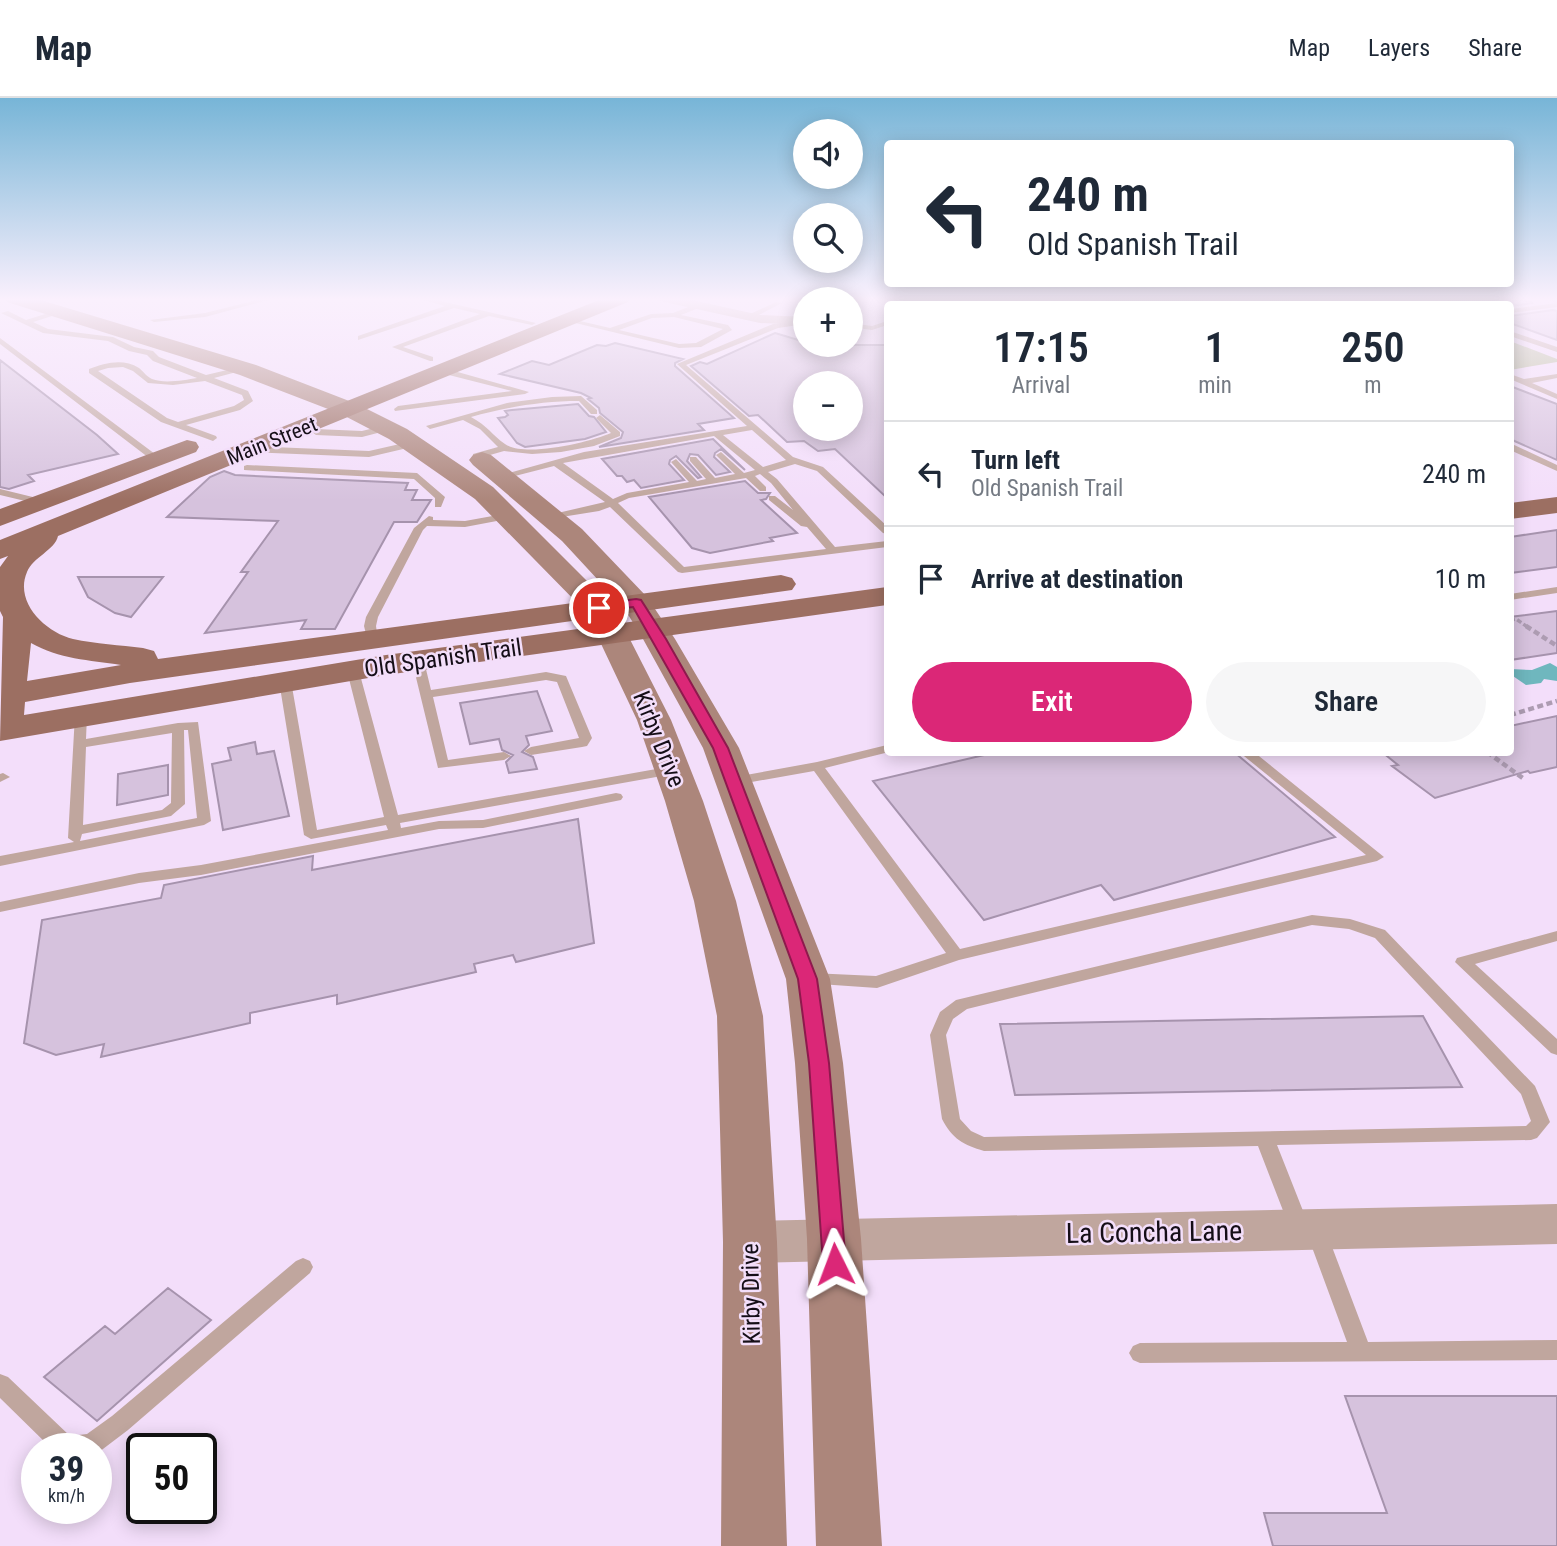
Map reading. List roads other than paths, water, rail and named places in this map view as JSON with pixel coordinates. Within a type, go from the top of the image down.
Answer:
[{"type":"main road","name":"Kirby Drive","points":[[233,366],[319,398],[351,398],[376,422],[422,435],[451,476],[509,516],[625,618],[654,720],[715,901],[740,1016],[750,1242],[754,1546]]},
{"type":"main road","points":[[293,366],[297,367]]},
{"type":"main road","name":"Main Street","points":[[0,550],[222,466],[255,462],[305,439],[351,398],[436,366]]},
{"type":"main road","name":"Main Street","points":[[376,422],[436,366]]},
{"type":"main road","name":"Main Street","points":[[0,518],[319,398]]},
{"type":"main road","name":"Kirby Drive","points":[[451,476],[503,476],[552,517],[721,748],[808,979],[819,1063],[834,1239],[849,1546]]},
{"type":"main road","points":[[1514,489],[1557,484]]},
{"type":"main road","points":[[1514,510],[1557,505]]},
{"type":"main road","points":[[64,525],[28,551],[12,571],[9,598],[19,617],[39,634],[62,647],[143,658],[240,659]]},
{"type":"main road","name":"Old Spanish Trail","points":[[4,712],[80,730],[285,681],[418,661],[625,618],[884,571]]},
{"type":"main road","name":"Old Spanish Trail","points":[[4,712],[130,673],[372,640],[884,596]]},
{"type":"main road","points":[[4,712],[16,657],[19,617]]},
{"type":"street","name":"La Concha Lane","points":[[750,1242],[1557,1224]]},
{"type":"lane","points":[[34,366],[156,459]]},
{"type":"lane","points":[[107,366],[92,371],[164,420],[214,438]]},
{"type":"lane","points":[[130,366],[139,369],[148,381],[170,385],[241,368]]},
{"type":"lane","points":[[174,366],[246,393],[249,401],[237,408],[177,425]]},
{"type":"lane","points":[[305,439],[376,422],[529,394],[439,366]]},
{"type":"lane","points":[[683,366],[793,461],[820,469],[884,528]]},
{"type":"lane","points":[[1524,382],[1557,376]]},
{"type":"lane","points":[[1514,378],[1557,397]]},
{"type":"lane","points":[[305,439],[345,453],[369,454],[464,417],[496,407],[561,398],[585,398],[597,415],[620,433],[600,441],[546,451],[521,452],[504,448],[483,427],[464,417]]},
{"type":"lane","points":[[341,441],[376,422]]},
{"type":"lane","points":[[345,453],[376,422]]},
{"type":"lane","points":[[688,450],[698,436],[754,427]]},
{"type":"lane","points":[[717,433],[794,501],[812,529]]},
{"type":"lane","points":[[688,450],[698,436]]},
{"type":"lane","points":[[255,462],[417,476],[451,476],[504,448]]},
{"type":"lane","points":[[1514,448],[1557,468]]},
{"type":"lane","points":[[688,450],[722,479]]},
{"type":"lane","points":[[688,450],[722,479]]},
{"type":"lane","points":[[503,476],[555,462],[688,450],[722,479],[763,489]]},
{"type":"lane","points":[[552,517],[627,496],[722,479],[793,461]]},
{"type":"lane","points":[[555,462],[611,502],[682,570],[884,544]]},
{"type":"lane","points":[[438,505],[451,476]]},
{"type":"lane","points":[[0,492],[42,502]]},
{"type":"lane","points":[[772,498],[812,529],[833,551]]},
{"type":"lane","points":[[372,640],[372,617],[419,528],[427,521],[465,524],[509,516]]},
{"type":"lane","points":[[1514,596],[1557,590]]},
{"type":"lane","points":[[418,661],[443,765],[504,756]]},
{"type":"lane","points":[[353,671],[394,827]]},
{"type":"lane","points":[[426,694],[546,676],[562,679],[586,738],[582,743],[531,751]]},
{"type":"lane","points":[[285,681],[312,835],[394,827],[483,824],[616,797]]},
{"type":"lane","points":[[0,861],[204,821],[194,725],[80,730],[75,846]]},
{"type":"lane","points":[[76,831],[166,813],[178,804],[178,727]]},
{"type":"lane","points":[[732,781],[817,766],[884,750]]},
{"type":"lane","points":[[808,979],[877,982],[956,955],[1377,857],[1250,756]]},
{"type":"lane","points":[[817,766],[956,955]]},
{"type":"lane","points":[[0,907],[139,878],[201,870],[394,827],[673,771]]},
{"type":"lane","points":[[1312,920],[1332,920],[1368,928],[1380,934],[1529,1091],[1541,1122],[1531,1133],[1265,1139],[984,1144],[967,1138],[956,1130],[951,1119],[938,1035],[946,1016],[962,1004],[1312,920]]},
{"type":"lane","points":[[1557,936],[1463,962],[1557,1049]]},
{"type":"lane","points":[[1265,1139],[1362,1351]]},
{"type":"lane","points":[[0,1384],[66,1447],[91,1444],[303,1267]]},
{"type":"lane","points":[[1140,1353],[1557,1350]]}]
